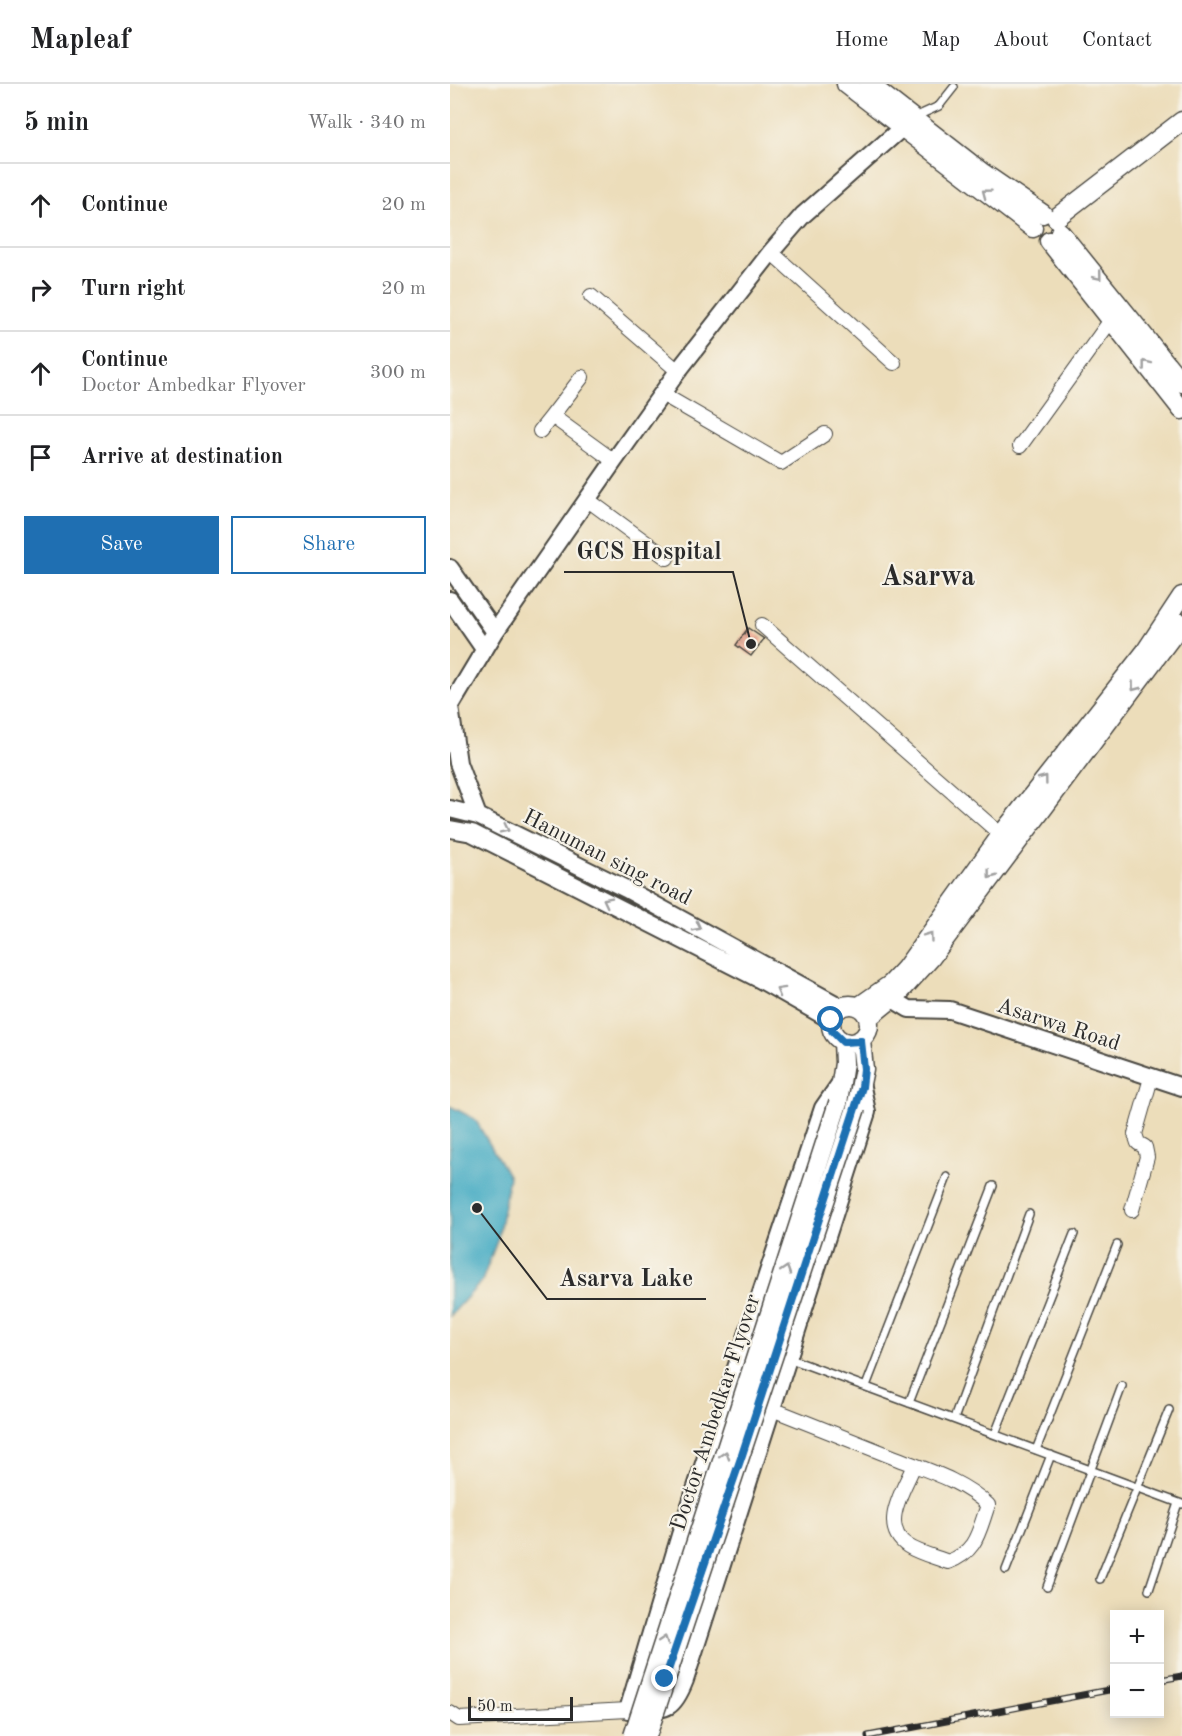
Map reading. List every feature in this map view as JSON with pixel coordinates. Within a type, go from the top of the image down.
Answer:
[{"type":"main road","points":[[846,84],[983,173],[1048,227],[1182,382]]},
{"type":"main road","points":[[869,84],[907,123]]},
{"type":"main road","points":[[1048,227],[1182,121]]},
{"type":"main road","points":[[1048,227],[1111,320],[1182,410]]},
{"type":"main road","points":[[850,1013],[869,1030],[852,1042],[832,1031],[850,1013],[890,992],[930,959],[1007,840],[1165,635],[1182,596]]},
{"type":"main road","points":[[1165,635],[1182,622]]},
{"type":"main road","name":"Doctor Ambedkar Flyover","points":[[633,1736],[838,1103],[852,1042]]},
{"type":"main road","name":"Doctor Ambedkar Flyover","points":[[647,1736],[856,1108],[864,1069],[852,1042]]},
{"type":"street","points":[[478,816],[458,763],[450,707],[484,649],[678,371],[771,252],[803,214],[907,123]]},
{"type":"street","points":[[771,252],[894,363]]},
{"type":"street","points":[[591,296],[678,371]]},
{"type":"street","points":[[1020,446],[1111,320]]},
{"type":"street","points":[[540,431],[582,377]]},
{"type":"street","points":[[662,394],[781,463],[825,434]]},
{"type":"street","points":[[552,416],[614,460]]},
{"type":"street","points":[[588,500],[666,558]]},
{"type":"street","points":[[450,568],[495,632]]},
{"type":"street","points":[[450,600],[484,649]]},
{"type":"street","points":[[762,625],[1007,840]]},
{"type":"street","name":"Hanuman sing road","points":[[450,809],[478,816],[663,909],[850,1013]]},
{"type":"street","points":[[450,829],[472,833],[655,926],[850,1013]]},
{"type":"street","points":[[655,926],[663,909]]},
{"type":"street","name":"Asarwa Road","points":[[890,992],[914,999],[921,1009],[950,1010],[1182,1087]]},
{"type":"street","points":[[1132,1210],[1147,1157],[1145,1147],[1138,1143],[1135,1134],[1151,1078]]},
{"type":"street","points":[[628,1710],[680,1535],[823,1108],[841,1082]]},
{"type":"street","points":[[450,1713],[459,1719],[667,1708],[677,1701],[867,1112],[862,1087]]},
{"type":"street","points":[[772,1409],[914,1465],[975,1492],[988,1505],[976,1539],[965,1556],[948,1562],[908,1546],[896,1534],[892,1517],[914,1465]]},
{"type":"lane","points":[[907,123],[939,106],[953,85]]},
{"type":"lane","points":[[866,1386],[947,1177]]},
{"type":"lane","points":[[909,1403],[993,1186]]},
{"type":"lane","points":[[954,1419],[1029,1214]]},
{"type":"lane","points":[[995,1434],[1074,1234]]},
{"type":"lane","points":[[1036,1450],[1117,1245]]},
{"type":"lane","points":[[788,1358],[1180,1503],[1149,1590]]},
{"type":"lane","points":[[1047,1587],[1122,1386]]},
{"type":"lane","points":[[1100,1579],[1169,1410]]},
{"type":"lane","points":[[1006,1570],[1051,1455]]},
{"type":"water","points":[[450,1106],[475,1119],[509,1177],[498,1238],[482,1281],[450,1316]]},
{"type":"building","points":[[748,628],[764,639],[751,656],[736,645]]},
{"type":"railway","points":[[1164,1679],[1182,1676]]},
{"type":"railway","points":[[868,1736],[1110,1690]]},
{"type":"place","name":"GCS Hospital","points":[[751,644]]},
{"type":"place","name":"Asarva Lake","points":[[477,1208]]},
{"type":"district","name":"Asarwa","points":[[928,575]]},
{"type":"route","points":[[665,1679],[742,1455],[862,1087],[864,1069],[861,1041],[849,1044],[843,1042],[832,1031],[831,1020]]}]
